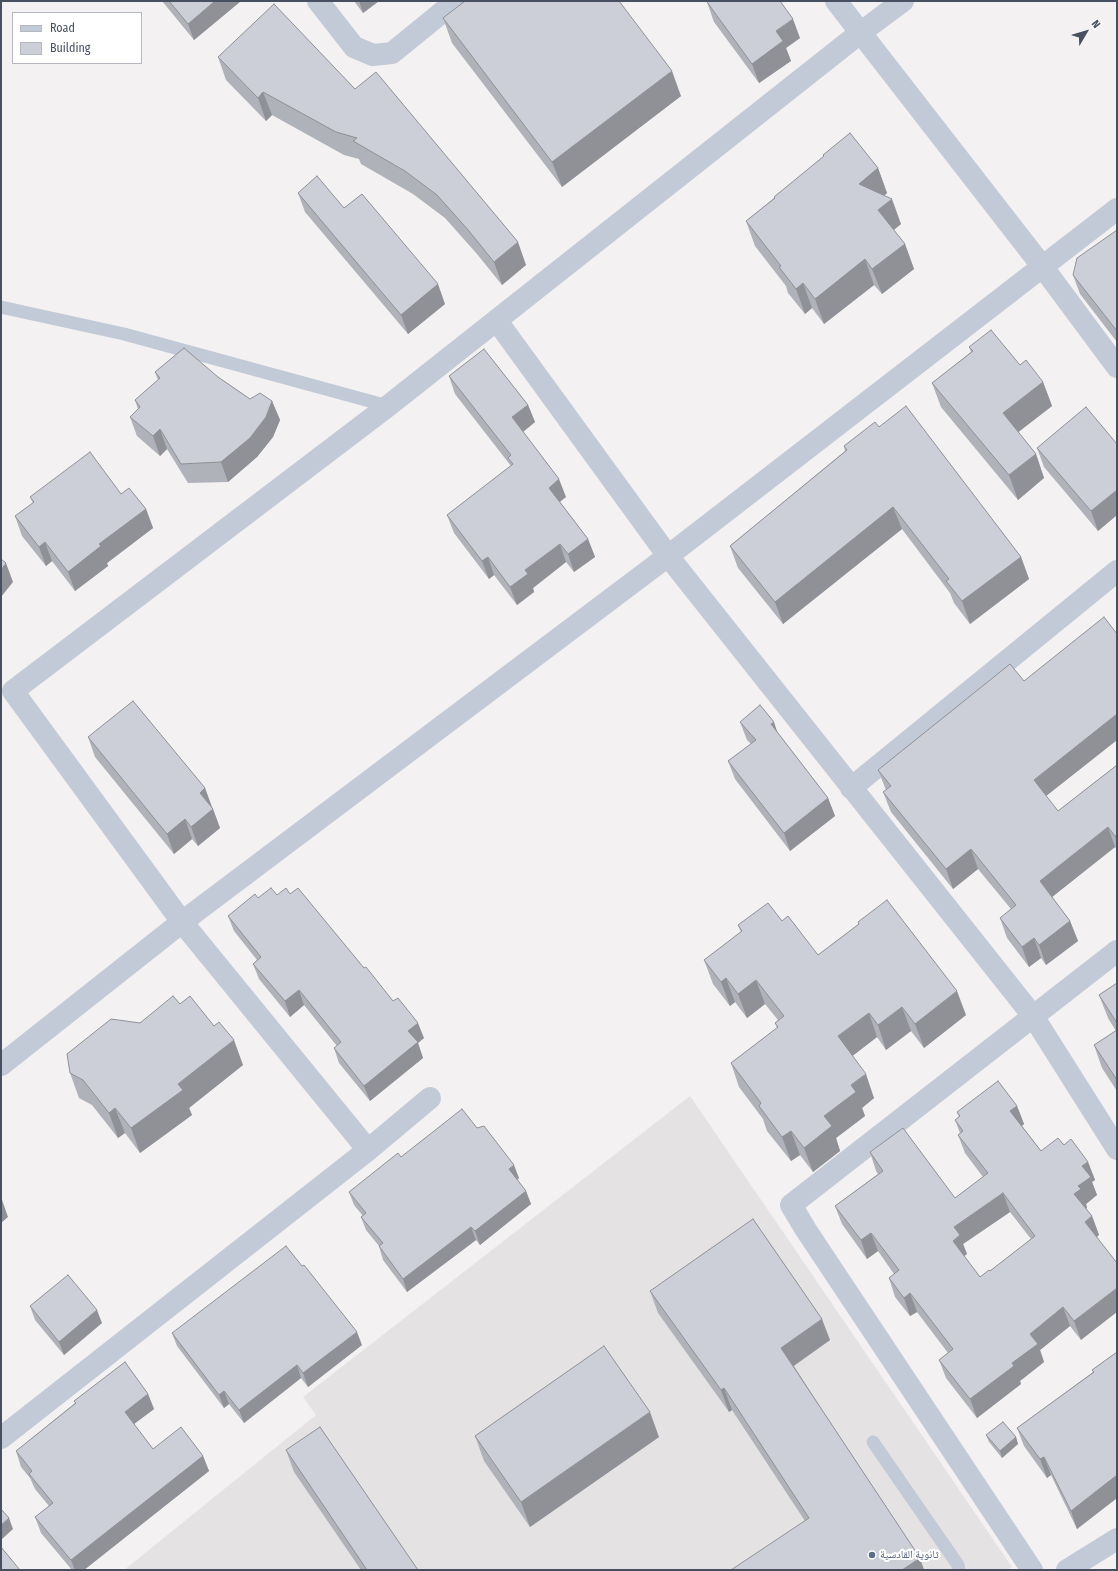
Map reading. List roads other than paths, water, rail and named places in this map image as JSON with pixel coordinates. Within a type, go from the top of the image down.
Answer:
[{"type":"street","points":[[318,1],[354,47],[373,55],[392,53],[456,1]]},
{"type":"street","points":[[836,1],[1042,266],[1117,367]]},
{"type":"street","points":[[368,1150],[182,922],[7,691],[388,406],[860,33],[903,1]]},
{"type":"street","points":[[1,1066],[182,922],[668,556],[1117,209]]},
{"type":"street","points":[[497,321],[668,556],[1032,1016],[1117,1149]]},
{"type":"street","points":[[851,788],[1117,571]]},
{"type":"street","points":[[1032,1570],[806,1230],[791,1204],[1117,951]]},
{"type":"street","points":[[1,1438],[368,1150],[430,1098]]},
{"type":"street","points":[[1067,1570],[1117,1539]]},
{"type":"lane","points":[[1,307],[124,334],[388,406]]},
{"type":"lane","points":[[873,1442],[958,1564],[959,1570]]},
{"type":"place","name":"ثانوية القادسية","points":[[872,1555]]}]
